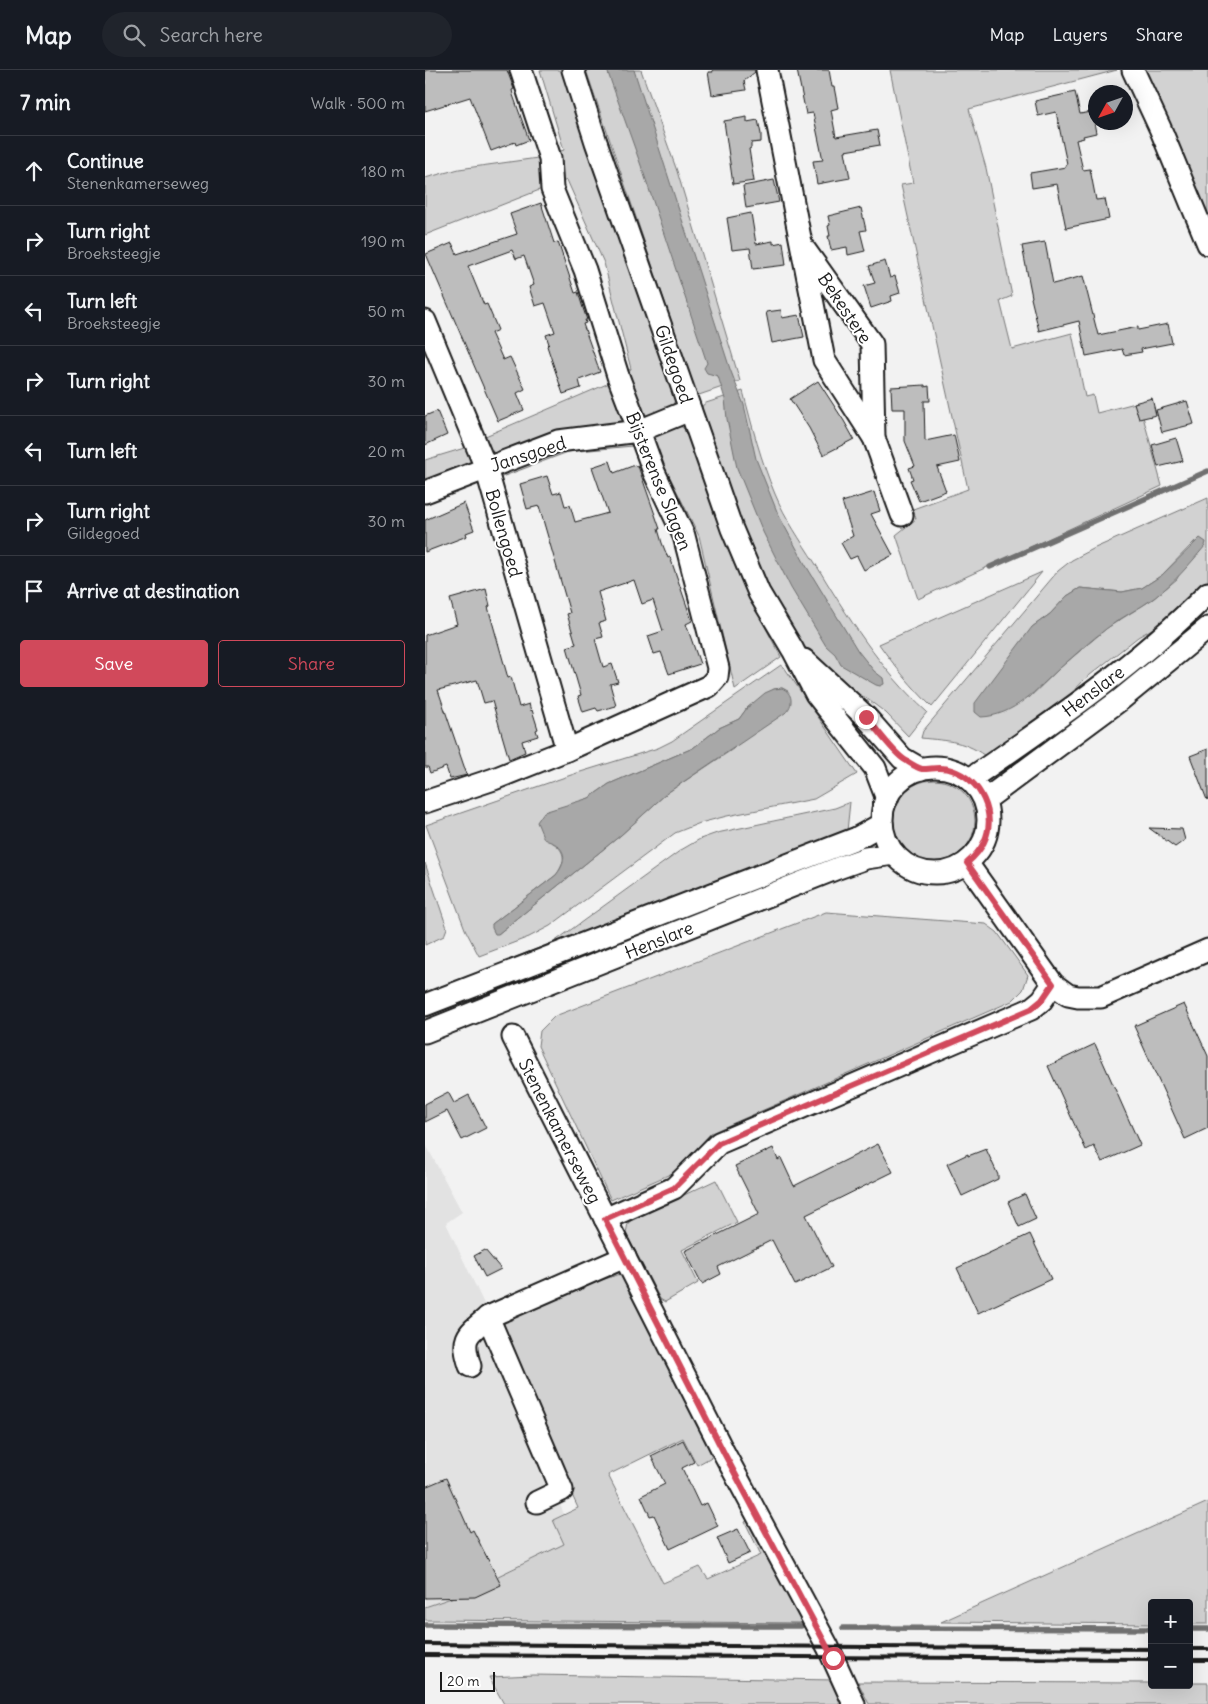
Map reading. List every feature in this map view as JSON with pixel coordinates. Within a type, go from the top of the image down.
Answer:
[{"type":"street","name":"Bijsterense Slagen","points":[[425,802],[494,779],[567,750],[709,686],[717,677],[718,668],[684,536],[655,472],[618,376],[585,270],[552,189],[550,158],[521,70]]},
{"type":"street","name":"Gildegoed","points":[[573,70],[732,529],[759,593],[793,650],[816,694],[875,768],[887,799]]},
{"type":"street","name":"Bekestere","points":[[767,70],[824,360],[874,438],[902,515]]},
{"type":"street","points":[[1133,70],[1160,128],[1208,244]]},
{"type":"street","name":"Bekestere","points":[[801,244],[872,344],[874,438]]},
{"type":"street","name":"Bollengoed","points":[[425,321],[486,468],[567,750]]},
{"type":"street","name":"Jansgoed","points":[[425,492],[559,441],[639,431],[690,410]]},
{"type":"street","name":"Henslare","points":[[970,780],[1100,688],[1208,593]]},
{"type":"street","name":"Henslare","points":[[985,800],[1120,700],[1208,628]]},
{"type":"street","name":"Gildegoed","points":[[793,650],[866,717],[902,758],[921,769]]},
{"type":"street","points":[[941,767],[957,771],[970,780],[979,789],[985,800],[988,821],[984,842],[967,863],[949,872],[929,873],[910,866],[894,854],[884,835],[882,816],[887,799],[902,778],[921,769],[941,767]]},
{"type":"street","name":"Henslare","points":[[425,1005],[857,838],[882,824]]},
{"type":"street","name":"Henslare","points":[[425,1032],[838,868],[866,858],[894,854]]},
{"type":"street","points":[[967,863],[1053,984],[1067,994],[1078,997],[1101,997],[1208,950]]},
{"type":"street","points":[[605,1219],[674,1188],[719,1143],[1031,1009],[1042,1000],[1053,984]]},
{"type":"street","name":"Stenenkamerseweg","points":[[513,1037],[724,1453],[828,1647],[854,1704]]},
{"type":"street","points":[[470,1366],[464,1348],[470,1331],[488,1317],[625,1257]]},
{"type":"street","points":[[488,1317],[563,1490],[537,1502]]},
{"type":"shaded area","points":[[540,70],[564,70],[675,399],[673,406],[648,416],[642,413],[625,372],[631,369],[604,263],[567,180],[557,184],[554,153],[564,150]]},
{"type":"shaded area","points":[[586,70],[641,70],[677,171],[740,381],[699,395],[696,394]]},
{"type":"shaded area","points":[[607,70],[634,70],[730,369],[744,405],[756,459],[778,514],[805,564],[858,651],[874,671],[883,678],[884,684],[880,686],[841,665],[835,654],[826,646],[791,588],[763,532],[737,468],[725,399],[718,376],[707,373],[704,368],[707,363]]},
{"type":"shaded area","points":[[890,70],[1117,70],[969,109],[986,168],[1012,296],[1000,301],[1012,349],[1072,333],[1085,397],[1093,395],[1097,413],[1139,402],[1162,486],[918,599],[896,535],[916,519],[913,509],[968,489],[901,185],[913,183]]},
{"type":"shaded area","points":[[1138,70],[1208,70],[1208,230]]},
{"type":"shaded area","points":[[545,157],[542,189],[425,235],[425,178],[459,169]]},
{"type":"shaded area","points":[[614,381],[624,419],[623,423],[500,455],[488,450],[483,437]]},
{"type":"shaded area","points":[[743,391],[765,469],[788,521],[866,642],[895,679],[927,712],[908,736],[886,713],[866,698],[846,688],[804,648],[770,589],[743,526],[701,409],[706,403]]},
{"type":"shaded area","points":[[677,424],[686,430],[749,596],[781,657],[735,689],[699,536],[658,453],[651,446],[652,435]]},
{"type":"shaded area","points":[[627,443],[633,446],[568,452],[499,478],[500,474],[554,452]]},
{"type":"shaded area","points":[[471,446],[474,452],[472,465],[425,485],[425,460]]},
{"type":"shaded area","points":[[1208,498],[1208,584],[1173,617],[1138,637],[1085,679],[1055,712],[989,759],[972,748],[957,742],[921,738],[923,731],[1058,571],[1072,560]],"holes":[[[1195,541],[1177,579],[1153,599],[1107,628],[1060,668],[1029,698],[1032,627],[1050,614],[1067,596],[1080,588],[1122,592],[1142,588],[1162,575]]]},
{"type":"shaded area","points":[[1200,538],[1206,542],[1205,546],[1168,586],[1154,598],[1100,634],[1024,700],[1004,712],[993,715],[981,717],[975,712],[975,703],[1032,627],[1050,614],[1067,596],[1080,588],[1122,592],[1142,588],[1162,575]]},
{"type":"shaded area","points":[[1042,572],[932,707],[904,677],[879,644]]},
{"type":"shaded area","points":[[781,665],[857,774],[814,799],[727,816],[700,823],[675,833],[550,926],[529,937],[479,956],[465,929],[426,825],[574,774],[658,748],[672,741]],"holes":[[[782,688],[788,691],[733,749],[667,793],[621,835],[498,934],[492,924],[559,871],[563,858],[561,850],[553,843],[581,801],[589,798],[609,784],[693,748],[719,728],[739,719],[747,708],[774,689]]]},
{"type":"shaded area","points":[[782,688],[786,690],[791,699],[790,706],[785,713],[667,793],[621,835],[498,934],[495,934],[492,924],[556,875],[561,868],[564,857],[561,849],[544,839],[537,822],[544,812],[589,798],[609,784],[693,748],[719,728],[739,719],[747,708],[765,693]]},
{"type":"shaded area","points":[[926,780],[942,780],[957,787],[968,798],[975,813],[972,837],[963,850],[942,862],[926,862],[911,855],[900,844],[893,829],[893,813],[900,798],[911,787]]},
{"type":"shaded area","points":[[850,802],[847,831],[511,963],[511,959],[554,942],[681,850],[700,839],[717,833],[835,808]]},
{"type":"shaded area","points":[[425,863],[447,928],[444,936],[425,945]]},
{"type":"shaded area","points":[[826,912],[986,924],[997,932],[1028,975],[1023,990],[1012,1001],[711,1133],[675,1172],[611,1200],[538,1046],[540,1031],[555,1016]]},
{"type":"shaded area","points":[[425,1143],[462,1212],[446,1223],[485,1306],[490,1341],[564,1514],[553,1520],[564,1544],[454,1597],[425,1607]]},
{"type":"shaded area","points":[[716,1180],[737,1222],[682,1250],[698,1283],[665,1302],[660,1299],[626,1233],[628,1223]]},
{"type":"shaded area","points":[[624,1273],[717,1454],[697,1465],[683,1438],[608,1475],[663,1583],[700,1567],[708,1579],[761,1555],[745,1522],[752,1518],[806,1623],[425,1620],[425,1607],[457,1596],[564,1544],[553,1520],[578,1508],[501,1339],[500,1326],[504,1319],[575,1288]]},
{"type":"shaded area","points":[[1208,1502],[1208,1624],[1193,1624],[1193,1599],[1148,1599],[1148,1624],[941,1622]]},
{"type":"shaded area","points":[[533,1675],[835,1680],[846,1704],[504,1704],[489,1677]]},
{"type":"shaded area","points":[[858,1682],[1148,1683],[1148,1689],[1193,1689],[1193,1683],[1208,1683],[1208,1704],[869,1704]]},
{"type":"building","points":[[425,70],[507,70],[514,89],[512,90],[513,95],[529,140],[516,145],[515,142],[491,151],[470,97],[425,111]]},
{"type":"building","points":[[712,70],[755,70],[755,72],[744,81],[746,90],[712,95],[708,72],[713,72]]},
{"type":"building","points":[[797,70],[829,70],[838,108],[831,110],[836,137],[877,130],[880,145],[845,151],[850,178],[817,184],[813,161],[823,160],[813,113],[806,114]]},
{"type":"building","points":[[1075,92],[1080,114],[1088,113],[1088,130],[1095,130],[1096,133],[1076,140],[1083,170],[1090,169],[1096,200],[1105,199],[1109,219],[1066,228],[1057,184],[1032,188],[1030,173],[1066,167],[1065,165],[1067,164],[1056,112],[1038,116],[1035,101]]},
{"type":"building","points":[[747,117],[747,122],[758,120],[761,134],[761,142],[751,143],[751,148],[749,149],[754,181],[733,184],[724,121]]},
{"type":"building","points":[[774,180],[779,202],[746,208],[743,186]]},
{"type":"building","points":[[541,203],[554,243],[558,242],[575,293],[578,292],[587,320],[583,324],[600,372],[579,380],[581,388],[563,394],[547,346],[549,344],[546,335],[555,332],[545,303],[535,306],[529,287],[534,285],[524,256],[516,259],[512,250],[468,266],[484,305],[487,304],[498,330],[491,333],[503,360],[510,357],[525,389],[517,393],[524,410],[498,421],[426,254],[452,243],[457,254],[517,234],[510,214]]},
{"type":"building","points":[[861,208],[866,230],[860,231],[865,251],[848,255],[847,247],[831,250],[828,236],[830,236],[828,226],[830,225],[828,216]]},
{"type":"building","points":[[751,213],[756,244],[773,241],[773,244],[783,242],[786,265],[753,269],[750,248],[732,250],[727,218]]},
{"type":"building","points":[[1045,242],[1053,284],[1083,276],[1098,335],[1138,327],[1138,330],[1168,324],[1172,343],[1141,349],[1142,352],[1124,355],[1122,349],[1086,356],[1079,321],[1039,331],[1022,246]]},
{"type":"building","points":[[885,261],[890,278],[895,276],[900,293],[891,296],[892,301],[871,308],[864,286],[875,283],[869,266]]},
{"type":"building","points":[[781,310],[782,318],[799,315],[804,337],[772,343],[766,312]]},
{"type":"building","points":[[818,381],[854,439],[823,455],[809,428],[790,399]]},
{"type":"building","points":[[925,385],[925,387],[929,386],[930,401],[924,401],[925,441],[954,435],[960,462],[937,467],[946,491],[919,501],[910,480],[913,479],[909,468],[915,466],[905,441],[905,409],[892,409],[891,387]]},
{"type":"building","points":[[1152,398],[1156,415],[1139,419],[1134,403]]},
{"type":"building","points":[[1187,401],[1194,424],[1162,432],[1156,410]]},
{"type":"building","points":[[437,411],[447,435],[425,445],[425,416]]},
{"type":"building","points":[[1176,438],[1183,461],[1158,467],[1152,445]]},
{"type":"building","points":[[610,461],[614,473],[635,465],[636,467],[638,466],[660,529],[658,529],[662,543],[668,558],[670,557],[692,621],[686,624],[700,664],[669,674],[661,652],[654,654],[648,636],[663,631],[653,600],[642,604],[634,580],[598,592],[606,621],[599,623],[603,637],[595,639],[603,667],[612,664],[618,682],[610,684],[616,706],[598,711],[596,708],[583,712],[578,696],[581,695],[567,647],[576,644],[567,614],[570,613],[539,506],[527,509],[520,484],[547,476],[553,494],[561,492],[565,506],[570,505],[575,522],[608,513],[592,467]]},
{"type":"building","points":[[874,492],[880,511],[871,514],[893,555],[864,570],[857,556],[850,559],[841,543],[853,536],[842,502]]},
{"type":"building","points":[[464,503],[474,530],[466,533],[467,536],[425,552],[425,520]]},
{"type":"building","points":[[486,589],[490,606],[488,607],[508,678],[511,677],[519,707],[529,704],[538,729],[536,730],[538,736],[522,741],[525,752],[509,759],[492,701],[484,703],[477,680],[438,690],[467,775],[450,779],[446,767],[430,773],[428,767],[425,767],[425,635],[457,624],[450,599]]},
{"type":"building","points":[[1208,749],[1208,799],[1207,800],[1190,756]]},
{"type":"building","points":[[1149,828],[1182,829],[1185,840],[1175,847]]},
{"type":"building","points":[[1184,1004],[1208,1056],[1208,1128],[1185,1139],[1134,1026]]},
{"type":"building","points":[[1095,1044],[1140,1145],[1102,1162],[1094,1146],[1086,1150],[1048,1066]]},
{"type":"building","points":[[448,1092],[454,1103],[469,1095],[486,1128],[462,1140],[447,1111],[425,1122],[425,1104]]},
{"type":"building","points":[[878,1144],[893,1172],[806,1215],[832,1267],[795,1285],[772,1240],[718,1267],[721,1274],[702,1284],[685,1251],[759,1214],[735,1166],[773,1148],[778,1160],[781,1158],[794,1186]]},
{"type":"building","points":[[986,1149],[998,1179],[962,1196],[947,1164],[968,1154],[968,1156]]},
{"type":"building","points":[[1025,1194],[1036,1219],[1019,1227],[1008,1202]]},
{"type":"building","points":[[1030,1234],[1051,1279],[978,1313],[957,1268]]},
{"type":"building","points":[[485,1250],[501,1269],[485,1277],[474,1256]]},
{"type":"building","points":[[683,1440],[694,1462],[682,1468],[700,1506],[707,1503],[718,1526],[670,1549],[654,1515],[650,1516],[641,1496],[665,1484],[651,1456]]},
{"type":"building","points":[[446,1478],[470,1532],[473,1530],[501,1585],[475,1597],[425,1598],[425,1487]]},
{"type":"building","points":[[738,1529],[750,1553],[728,1563],[717,1538]]},
{"type":"waterway","points":[[990,567],[1208,471]]},
{"type":"waterway","points":[[425,1625],[801,1626]]},
{"type":"waterway","points":[[843,1628],[1148,1629]]},
{"type":"waterway","points":[[1193,1629],[1208,1629]]},
{"type":"railway","points":[[425,1644],[1148,1649]]},
{"type":"railway","points":[[1193,1649],[1208,1649]]},
{"type":"railway","points":[[425,1655],[1148,1659]]},
{"type":"railway","points":[[1193,1660],[1208,1660]]},
{"type":"route","points":[[833,1658],[724,1453],[605,1219],[674,1188],[719,1143],[1031,1009],[1042,1000],[1053,984],[967,863],[984,842],[988,828],[985,800],[979,789],[970,780],[952,769],[941,767],[921,769],[902,758],[866,717]]}]
